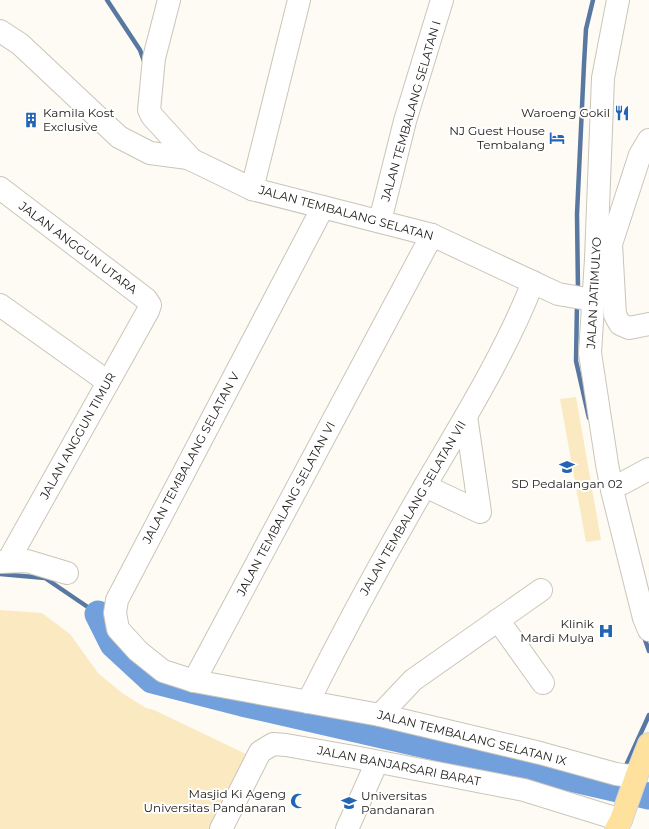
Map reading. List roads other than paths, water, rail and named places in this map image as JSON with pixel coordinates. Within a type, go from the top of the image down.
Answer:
[{"type":"main road","points":[[623,822],[635,779],[649,745]]},
{"type":"street","points":[[169,0],[154,58],[149,110],[185,158]]},
{"type":"street","points":[[252,189],[299,0]]},
{"type":"street","name":"JALAN TEMBALANG SELATAN I","points":[[379,221],[406,121],[442,0]]},
{"type":"street","name":"JALAN JATIMULYO","points":[[618,0],[603,78],[596,259],[578,298],[590,353],[612,490],[644,618],[649,630]]},
{"type":"street","points":[[0,31],[20,44],[119,137],[150,153],[185,158]]},
{"type":"street","points":[[639,326],[620,324],[615,315],[611,244],[640,155],[649,140]]},
{"type":"street","name":"JALAN TEMBALANG SELATAN","points":[[185,158],[252,189],[432,235],[533,282],[578,298]]},
{"type":"street","name":"JALAN ANGGUN UTARA","points":[[0,188],[146,299],[150,305],[148,311]]},
{"type":"street","name":"JALAN TEMBALANG SELATAN V","points":[[194,681],[163,671],[138,651],[118,629],[115,613],[117,600],[323,207]]},
{"type":"street","name":"JALAN TEMBALANG SELATAN VI","points":[[194,681],[432,235]]},
{"type":"street","name":"JALAN TEMBALANG SELATAN VII","points":[[308,702],[349,622],[466,416],[520,316],[533,282]]},
{"type":"street","points":[[520,316],[578,298]]},
{"type":"street","points":[[0,304],[108,382]]},
{"type":"street","name":"JALAN ANGGUN TIMUR","points":[[4,562],[148,311]]},
{"type":"street","points":[[425,486],[480,512],[466,416]]},
{"type":"street","points":[[621,484],[649,469]]},
{"type":"street","points":[[4,562],[27,561],[67,573]]},
{"type":"street","points":[[380,715],[413,680],[541,590]]},
{"type":"street","points":[[498,620],[543,683]]},
{"type":"street","points":[[194,681],[308,702]]},
{"type":"street","name":"JALAN TEMBALANG SELATAN IX","points":[[308,702],[380,715],[540,753],[635,779]]},
{"type":"street","name":"JALAN BANJARSARI BARAT","points":[[221,829],[260,752],[273,744],[286,745],[524,790],[623,822]]},
{"type":"street","points":[[347,829],[377,762]]},
{"type":"waterway","points":[[107,0],[140,50],[145,64]]},
{"type":"waterway","points":[[578,291],[577,214],[584,64],[586,29],[593,0]]},
{"type":"waterway","points":[[577,303],[576,361],[589,418]]},
{"type":"waterway","points":[[0,574],[45,578],[98,614]]},
{"type":"waterway","points":[[98,614],[113,644],[152,680],[242,703],[649,796]]},
{"type":"waterway","points":[[643,634],[649,651]]},
{"type":"waterway","points":[[624,770],[649,715]]},
{"type":"waterway","points":[[616,788],[620,780]]},
{"type":"place","name":"Waroeng Gokil","points":[[622,113]]},
{"type":"place","name":"Kamila Kost Exclusive","points":[[31,120]]},
{"type":"place","name":"NJ Guest House Tembalang","points":[[557,138]]},
{"type":"place","name":"SD Pedalangan 02","points":[[567,467]]},
{"type":"place","name":"Klinik Mardi Mulya","points":[[606,631]]},
{"type":"place","name":"Masjid Ki Ageng Universitas Pandanaran","points":[[298,801]]},
{"type":"place","name":"Universitas Pandanaran","points":[[349,803]]}]
